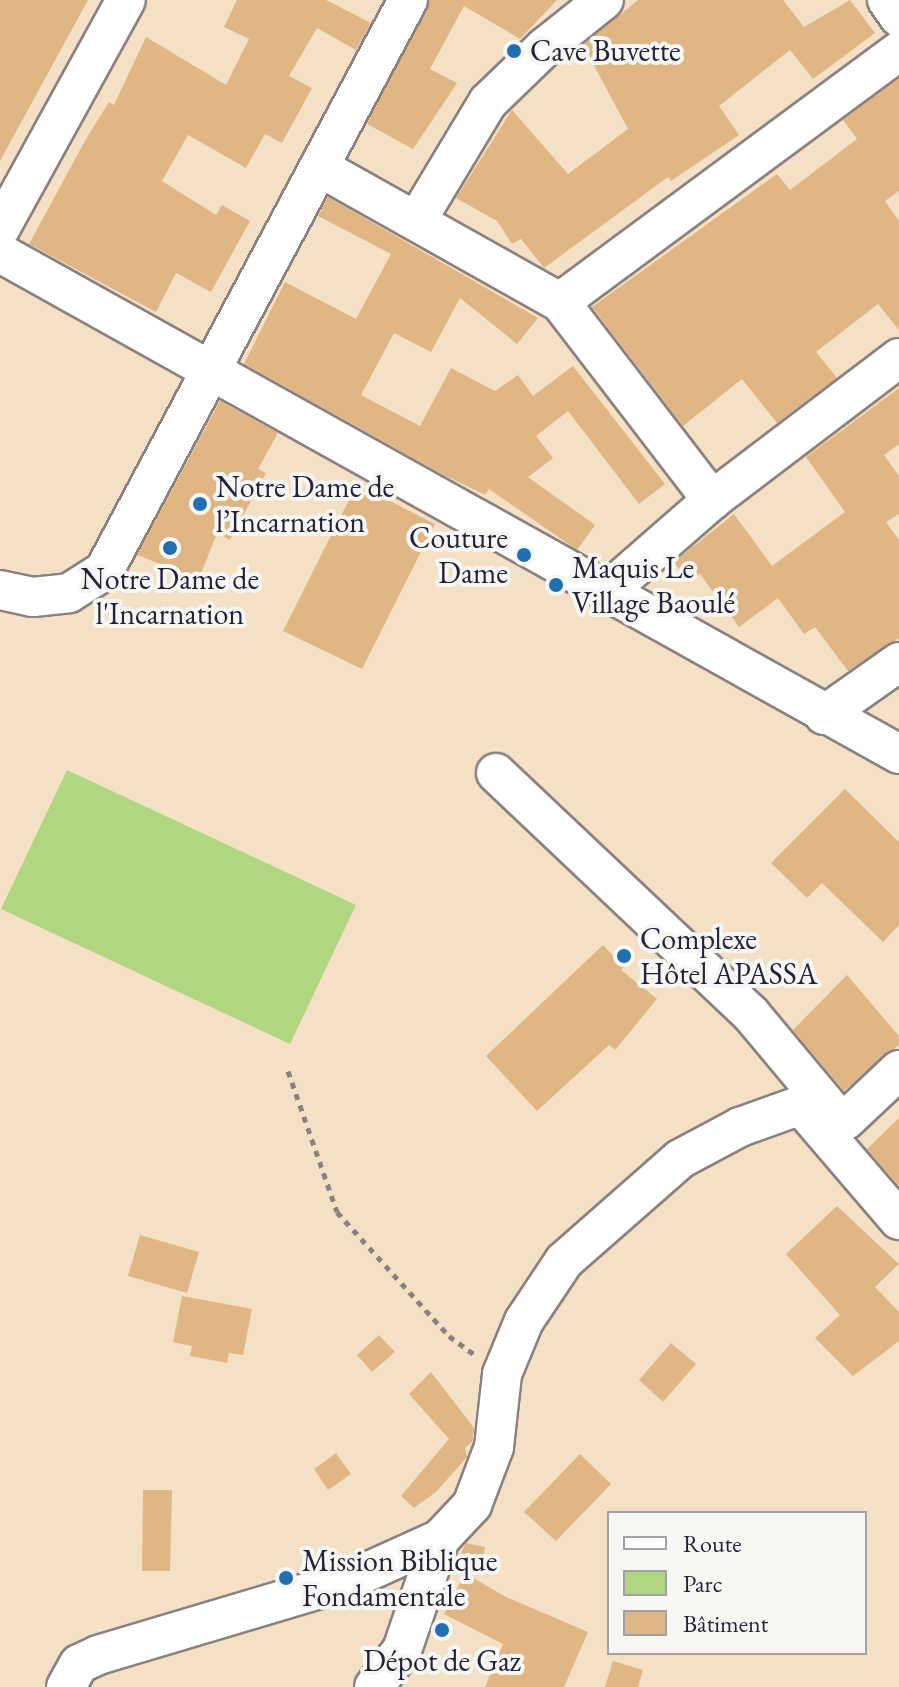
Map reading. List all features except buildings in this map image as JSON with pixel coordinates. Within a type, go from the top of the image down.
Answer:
[{"type":"street","points":[[0,229],[126,0]]},
{"type":"street","points":[[0,590],[33,597],[69,593],[104,571],[408,0]]},
{"type":"street","points":[[417,220],[488,102],[545,47],[604,0]]},
{"type":"street","points":[[887,0],[899,16]]},
{"type":"street","points":[[560,302],[899,51]]},
{"type":"street","points":[[319,167],[560,302],[712,500]]},
{"type":"street","points":[[0,253],[214,368],[824,715],[899,754]]},
{"type":"street","points":[[609,590],[712,500],[899,358]]},
{"type":"street","points":[[824,715],[899,662]]},
{"type":"street","points":[[496,773],[750,1013],[810,1103],[899,1220]]},
{"type":"street","points":[[66,1687],[79,1664],[98,1655],[347,1581],[440,1539],[472,1505],[494,1447],[502,1374],[524,1321],[564,1261],[680,1159],[740,1127],[810,1103],[846,1120],[899,1070]]},
{"type":"street","points":[[374,1687],[402,1650],[440,1539]]},
{"type":"path","points":[[288,1071],[337,1212],[449,1336],[502,1374]]},
{"type":"green space","points":[[67,770],[356,905],[290,1044],[1,909]]},
{"type":"place","name":"Cave Buvette","points":[[514,51]]},
{"type":"place","name":"Notre Dame de l’Incarnation","points":[[200,504]]},
{"type":"place","name":"Notre Dame de l'Incarnation","points":[[170,548]]},
{"type":"place","name":"Couture Dame","points":[[524,555]]},
{"type":"place","name":"Maquis Le Village Baoulé","points":[[556,585]]},
{"type":"place","name":"Complexe Hôtel APASSA","points":[[624,956]]},
{"type":"place","name":"Mission Biblique Fondamentale","points":[[286,1578]]},
{"type":"place","name":"Dépot de Gaz","points":[[442,1630]]}]
